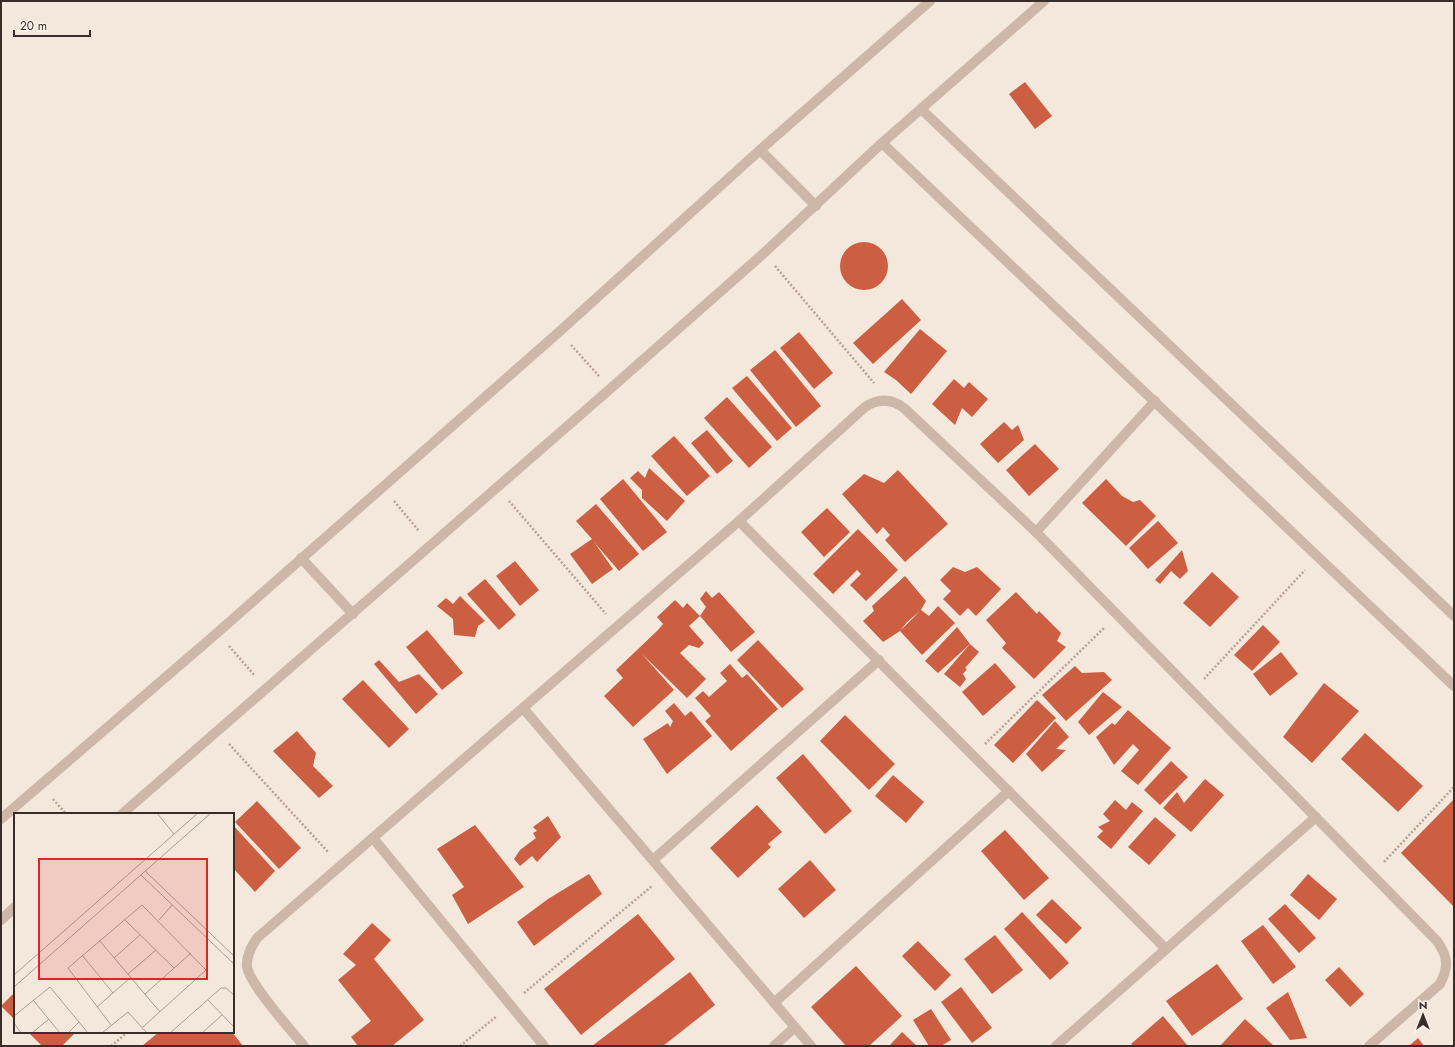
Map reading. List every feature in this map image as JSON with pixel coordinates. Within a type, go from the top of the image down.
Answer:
[{"type":"street","points":[[1,819],[383,487],[559,332],[760,150],[930,1]]},
{"type":"street","points":[[123,813],[610,390],[816,206],[882,143],[1044,1]]},
{"type":"street","points":[[921,109],[1454,616]]},
{"type":"street","points":[[882,143],[1454,686]]},
{"type":"street","points":[[760,150],[816,206]]},
{"type":"street","points":[[304,1046],[252,982],[247,967],[249,952],[257,938],[740,520],[865,407],[881,400],[889,400],[898,403],[1036,532],[1118,614],[1437,941],[1444,950],[1446,961],[1445,973],[1440,984],[1369,1046]]},
{"type":"street","points":[[1036,532],[1155,401]]},
{"type":"street","points":[[740,520],[1166,949]]},
{"type":"street","points":[[301,558],[353,614]]},
{"type":"street","points":[[653,860],[879,660]]},
{"type":"street","points":[[523,708],[811,1046]]},
{"type":"street","points":[[774,1003],[1009,792]]},
{"type":"street","points":[[1056,1046],[1316,817]]},
{"type":"street","points":[[373,838],[544,1046]]},
{"type":"street","points":[[1,920],[14,908]]},
{"type":"street","points":[[774,1046],[795,1027]]},
{"type":"path","points":[[764,253],[889,400]]},
{"type":"path","points":[[559,332],[610,390]]},
{"type":"path","points":[[383,487],[431,546]]},
{"type":"path","points":[[498,488],[617,627]]},
{"type":"path","points":[[1193,692],[1318,556]]},
{"type":"path","points":[[973,756],[1118,614]]},
{"type":"path","points":[[217,632],[266,689]]},
{"type":"path","points":[[218,732],[340,866]]},
{"type":"path","points":[[1372,875],[1454,787]]},
{"type":"path","points":[[460,1046],[665,875]]},
{"type":"path","points":[[111,1046],[127,1033]]},
{"type":"building","points":[[1025,82],[1052,116],[1035,129],[1009,94]]},
{"type":"building","points":[[859,242],[869,242],[881,249],[888,261],[888,271],[881,283],[869,290],[859,290],[851,286],[844,279],[840,271],[840,261],[844,253],[851,246]]},
{"type":"building","points":[[902,299],[921,320],[873,364],[853,343]]},
{"type":"building","points":[[920,329],[947,351],[911,394],[896,380],[884,372]]},
{"type":"building","points":[[799,332],[833,373],[814,389],[780,348]]},
{"type":"building","points":[[775,350],[821,406],[796,427],[750,370]]},
{"type":"building","points":[[747,376],[792,428],[777,441],[732,388]]},
{"type":"building","points":[[954,379],[964,388],[969,382],[988,399],[972,417],[962,408],[955,425],[932,404]]},
{"type":"building","points":[[727,397],[772,447],[749,468],[704,418]]},
{"type":"building","points":[[1004,422],[1012,430],[1018,425],[1024,440],[998,463],[980,444]]},
{"type":"building","points":[[707,430],[733,461],[717,474],[691,443]]},
{"type":"building","points":[[674,436],[710,476],[687,496],[651,456]]},
{"type":"building","points":[[1035,444],[1059,469],[1029,496],[1006,470]]},
{"type":"building","points":[[649,468],[685,501],[667,521],[642,498],[642,490],[630,478],[638,471],[645,478]]},
{"type":"building","points":[[898,470],[948,524],[905,562],[885,540],[890,535],[883,527],[877,534],[842,494],[864,474],[884,483]]},
{"type":"building","points":[[623,479],[667,532],[643,551],[600,499]]},
{"type":"building","points":[[1106,479],[1122,496],[1133,502],[1140,500],[1156,516],[1126,546],[1082,503]]},
{"type":"building","points":[[596,504],[639,554],[619,571],[594,542],[613,569],[592,584],[570,554],[592,539],[576,521]]},
{"type":"building","points":[[827,508],[850,532],[824,557],[801,532]]},
{"type":"building","points":[[1158,521],[1178,543],[1148,569],[1129,548]]},
{"type":"building","points":[[858,529],[898,570],[866,601],[850,585],[861,574],[857,570],[833,594],[813,574]]},
{"type":"building","points":[[1182,550],[1188,571],[1180,579],[1171,571],[1160,584],[1155,580]]},
{"type":"building","points":[[515,561],[539,590],[520,606],[496,576]]},
{"type":"building","points":[[953,567],[965,572],[977,567],[1001,589],[976,616],[968,608],[960,616],[943,599],[951,591],[940,580]]},
{"type":"building","points":[[1212,572],[1239,597],[1210,627],[1183,603]]},
{"type":"building","points":[[905,576],[926,601],[921,610],[929,616],[938,606],[955,623],[922,655],[900,631],[883,642],[863,621],[874,611],[872,606]],"holes":[[[920,611],[900,631],[907,622]]]},
{"type":"building","points":[[485,579],[516,615],[499,630],[467,594]]},
{"type":"building","points":[[706,591],[712,598],[719,592],[755,632],[731,652],[700,616],[706,607],[700,599]]},
{"type":"building","points":[[1016,592],[1037,614],[1039,611],[1061,633],[1057,641],[1066,647],[1034,679],[1002,648],[1006,643],[986,620]]},
{"type":"building","points":[[460,596],[485,621],[478,626],[475,637],[454,635],[453,619],[437,606],[446,598],[453,604]]},
{"type":"building","points":[[675,600],[683,608],[687,603],[700,616],[689,626],[704,643],[699,648],[689,645],[680,653],[706,679],[687,698],[642,654],[674,690],[633,727],[604,696],[623,678],[616,670],[658,630],[663,624],[657,617]]},
{"type":"building","points":[[1263,625],[1280,642],[1252,671],[1234,655]]},
{"type":"building","points":[[957,627],[970,644],[938,673],[925,661]]},
{"type":"building","points":[[427,630],[463,673],[442,690],[406,647]]},
{"type":"building","points":[[758,640],[804,689],[782,708],[737,660]]},
{"type":"building","points":[[970,644],[979,652],[965,668],[967,669],[963,674],[966,679],[960,687],[944,674]]},
{"type":"building","points":[[1281,652],[1298,674],[1270,696],[1253,674]]},
{"type":"building","points":[[379,660],[399,682],[419,674],[438,694],[416,714],[374,664]]},
{"type":"building","points":[[995,663],[1016,687],[983,716],[962,692]]},
{"type":"building","points":[[730,664],[742,678],[747,674],[778,709],[731,751],[705,721],[711,716],[695,698],[703,691],[709,697],[727,681],[720,673]]},
{"type":"building","points":[[1075,666],[1082,673],[1104,672],[1112,680],[1066,721],[1042,695]]},
{"type":"building","points":[[363,680],[409,729],[389,748],[342,699]]},
{"type":"building","points":[[1324,683],[1359,711],[1312,763],[1283,737]]},
{"type":"building","points":[[1103,692],[1122,707],[1089,735],[1078,722]]},
{"type":"building","points":[[1037,700],[1056,718],[1013,763],[994,745]]},
{"type":"building","points":[[674,703],[685,716],[691,711],[712,736],[667,774],[643,739],[668,723],[670,727],[673,721],[665,711]]},
{"type":"building","points":[[1128,710],[1171,748],[1138,785],[1121,771],[1139,750],[1133,744],[1114,765],[1096,737],[1112,723],[1115,725]]},
{"type":"building","points":[[845,715],[895,764],[869,790],[820,741]]},
{"type":"building","points":[[1055,721],[1069,737],[1056,749],[1066,750],[1042,772],[1026,754]]},
{"type":"building","points":[[297,731],[316,753],[313,766],[333,786],[319,798],[273,751]]},
{"type":"building","points":[[1365,733],[1423,786],[1398,812],[1341,759]]},
{"type":"building","points":[[803,754],[852,811],[825,834],[776,778]]},
{"type":"building","points":[[1171,761],[1188,777],[1160,805],[1144,790]]},
{"type":"building","points":[[893,775],[924,802],[906,823],[875,796]]},
{"type":"building","points":[[1205,779],[1224,795],[1191,832],[1163,808],[1177,792],[1184,803]]},
{"type":"building","points":[[1454,799],[1454,907],[1401,853]]},
{"type":"building","points":[[1115,800],[1126,810],[1132,802],[1143,811],[1111,849],[1097,837],[1103,831],[1098,827],[1110,821],[1103,814]]},
{"type":"building","points":[[257,801],[301,848],[279,869],[235,822]]},
{"type":"building","points":[[757,805],[782,832],[768,844],[771,847],[738,878],[710,848]]},
{"type":"building","points":[[548,816],[561,837],[537,862],[532,856],[520,866],[514,859],[520,850],[536,838],[533,833],[537,831],[533,827]]},
{"type":"building","points":[[1155,817],[1176,835],[1149,865],[1128,847]]},
{"type":"building","points":[[475,825],[524,887],[468,924],[452,895],[464,887],[437,849]]},
{"type":"building","points":[[234,826],[275,871],[255,892],[234,869]]},
{"type":"building","points":[[1005,830],[1049,878],[1024,900],[981,851]]},
{"type":"building","points":[[810,860],[836,890],[804,918],[778,889]]},
{"type":"building","points":[[589,874],[602,894],[534,946],[517,922],[548,899]]},
{"type":"building","points":[[1308,874],[1337,899],[1319,920],[1290,895]]},
{"type":"building","points":[[1052,899],[1082,928],[1066,944],[1036,915]]},
{"type":"building","points":[[1285,904],[1316,938],[1299,953],[1268,919]]},
{"type":"building","points":[[1022,912],[1069,963],[1050,980],[1004,929]]},
{"type":"building","points":[[638,914],[675,959],[581,1035],[544,989]]},
{"type":"building","points":[[372,923],[391,940],[374,959],[424,1020],[392,1046],[358,1046],[351,1037],[371,1021],[338,980],[356,965],[343,954]]},
{"type":"building","points":[[1263,925],[1296,967],[1273,984],[1241,941]]},
{"type":"building","points":[[995,935],[1023,970],[992,994],[964,959]]},
{"type":"building","points":[[918,941],[951,975],[935,991],[902,956]]},
{"type":"building","points":[[1217,964],[1243,999],[1192,1036],[1166,1001]]},
{"type":"building","points":[[856,966],[902,1016],[869,1046],[846,1046],[811,1007]]},
{"type":"building","points":[[1339,967],[1364,994],[1350,1007],[1325,980]]},
{"type":"building","points":[[690,972],[715,1005],[663,1046],[592,1046]]},
{"type":"building","points":[[961,987],[992,1028],[972,1043],[941,1002]]},
{"type":"building","points":[[1288,992],[1307,1038],[1290,1040],[1266,1008]]},
{"type":"building","points":[[14,993],[14,1019],[1,1006]]},
{"type":"building","points":[[931,1009],[951,1040],[941,1046],[929,1046],[913,1020]]},
{"type":"building","points":[[1163,1016],[1188,1046],[1133,1046],[1131,1044]]},
{"type":"building","points":[[1245,1019],[1274,1046],[1220,1046]]},
{"type":"building","points":[[902,1032],[917,1046],[889,1046]]},
{"type":"building","points":[[29,1033],[75,1033],[62,1046],[42,1046]]},
{"type":"building","points":[[158,1033],[233,1033],[243,1046],[142,1046]]},
{"type":"building","points":[[1418,1038],[1424,1046],[1409,1046]]}]
